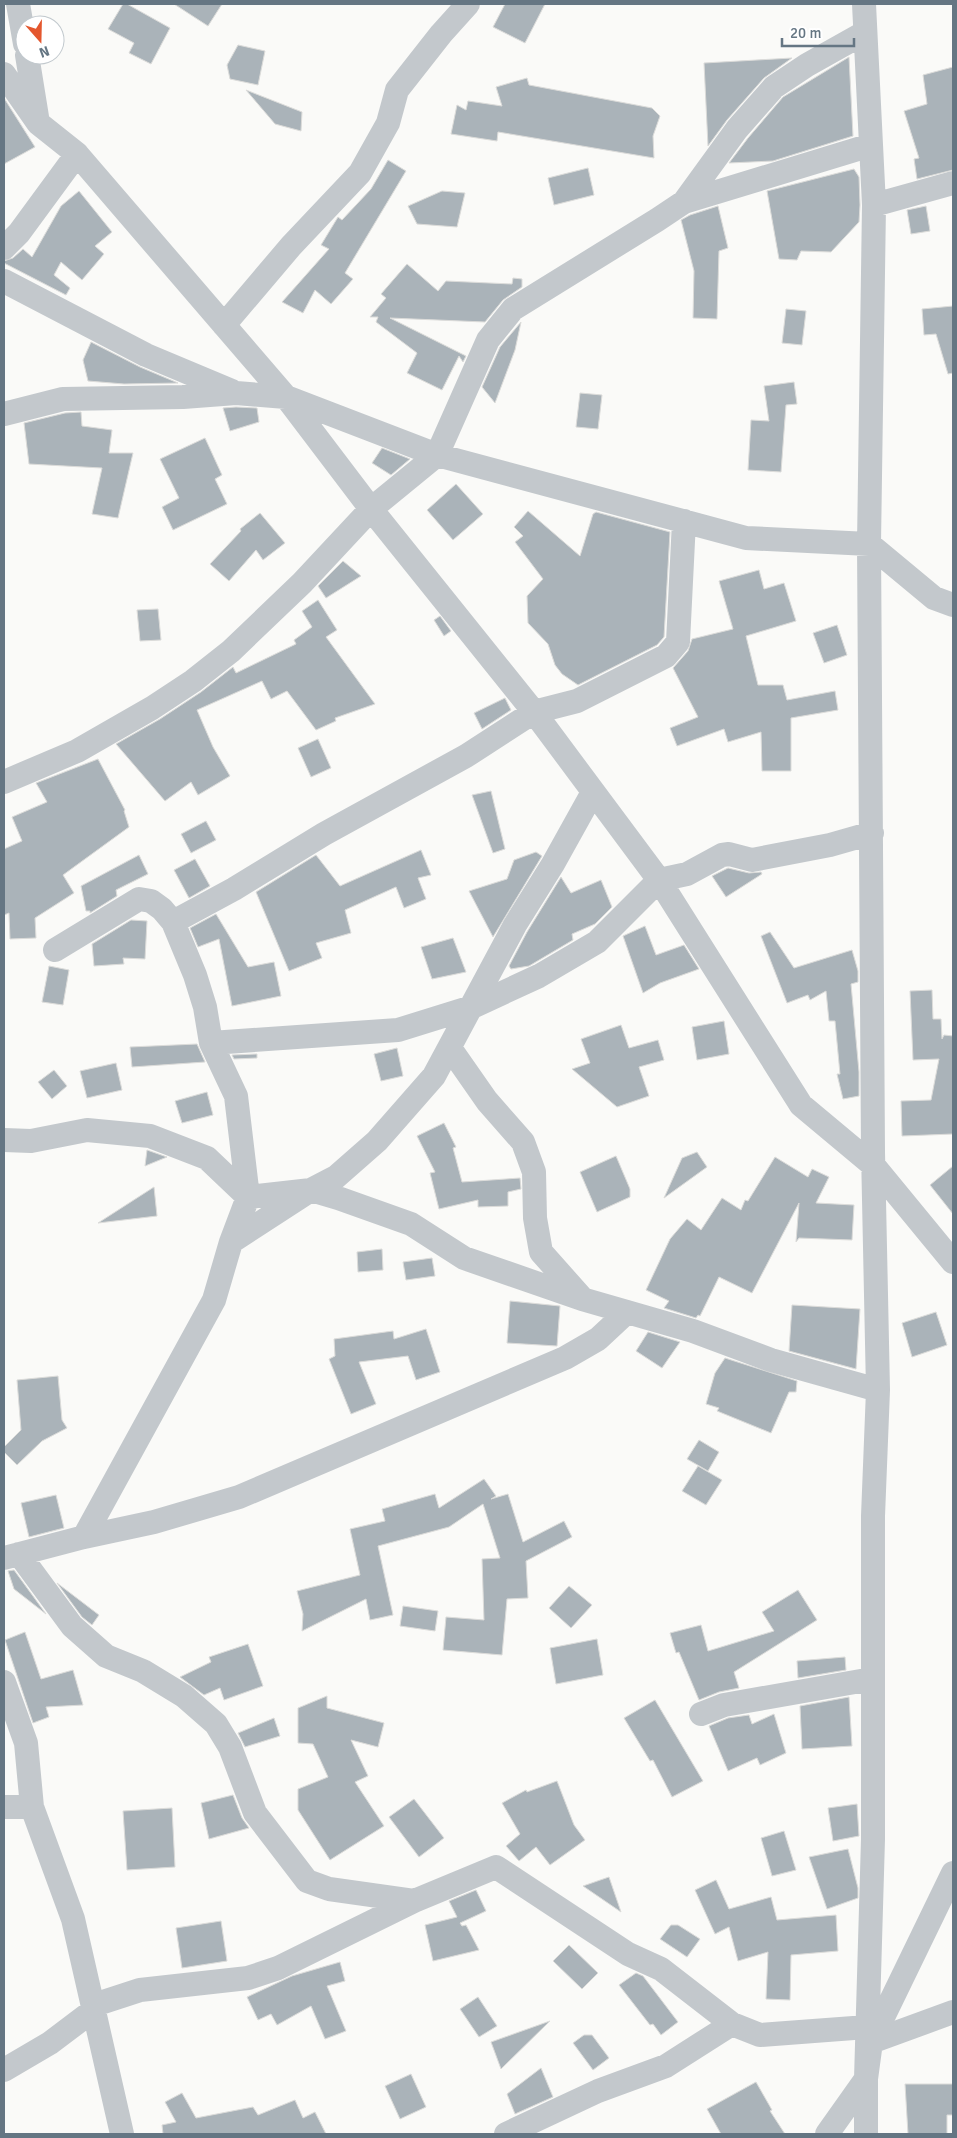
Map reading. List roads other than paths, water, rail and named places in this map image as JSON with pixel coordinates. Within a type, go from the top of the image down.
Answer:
[{"type":"street","points":[[224,325],[291,246],[360,173],[388,123],[397,90],[441,34],[468,4]]},
{"type":"street","points":[[864,4],[874,205],[869,544],[874,1166],[878,1390],[873,1516],[873,1839],[866,2134]]},
{"type":"street","points":[[684,202],[737,129],[774,87],[808,64],[864,33]]},
{"type":"street","points":[[29,65],[38,123]]},
{"type":"street","points":[[4,74],[38,123],[77,154],[286,397],[371,509],[534,712],[659,880],[801,1105],[874,1166],[953,1262]]},
{"type":"street","points":[[4,782],[76,750],[152,708],[193,681],[231,651],[302,583],[371,509],[437,456],[488,340],[514,308],[684,202],[871,145]]},
{"type":"street","points":[[4,248],[19,233],[77,154]]},
{"type":"street","points":[[874,205],[953,183]]},
{"type":"street","points":[[4,281],[146,355],[236,393]]},
{"type":"street","points":[[4,414],[63,399],[183,397],[236,393],[286,397],[437,456],[746,538],[869,544],[934,598],[953,605]]},
{"type":"street","points":[[173,922],[234,889],[324,834],[466,756],[534,712],[577,701],[666,656],[678,642],[684,521]]},
{"type":"street","points":[[231,1242],[311,1190],[336,1177],[376,1141],[434,1076],[515,925],[553,864],[593,792]]},
{"type":"street","points":[[211,1043],[398,1030],[472,1007],[539,976],[597,942],[659,880],[687,874],[722,855],[729,854],[752,860],[822,846],[872,833]]},
{"type":"street","points":[[55,950],[139,899],[151,901],[162,909],[173,922],[195,975],[211,1043],[236,1096],[248,1197],[231,1242],[214,1300],[84,1537]]},
{"type":"street","points":[[450,1048],[487,1101],[523,1142],[534,1172],[535,1218],[541,1252],[582,1299]]},
{"type":"street","points":[[4,1140],[32,1142],[87,1130],[150,1136],[207,1158],[248,1197],[311,1190],[338,1198],[411,1224],[464,1258],[582,1299],[693,1331],[771,1360],[878,1390]]},
{"type":"street","points":[[414,1901],[329,1889],[307,1881],[255,1813],[230,1747],[216,1724],[184,1696],[143,1671],[106,1656],[72,1626],[11,1556],[84,1537],[154,1522],[239,1497],[565,1358],[598,1339],[627,1312]]},
{"type":"street","points":[[701,1714],[724,1705],[872,1679]]},
{"type":"street","points":[[4,1682],[26,1744],[32,1807],[72,1919],[94,2005],[122,2134]]},
{"type":"street","points":[[4,1807],[32,1807]]},
{"type":"street","points":[[4,2070],[50,2043],[91,2012],[94,2005],[140,1990],[248,1978],[278,1968],[414,1901],[496,1867],[628,1954],[661,1969],[732,2024],[760,2035],[869,2034],[953,2012]]},
{"type":"street","points":[[869,2034],[953,1873]]},
{"type":"street","points":[[506,2134],[598,2091],[666,2066],[732,2024]]},
{"type":"street","points":[[827,2134],[866,2078]]}]
